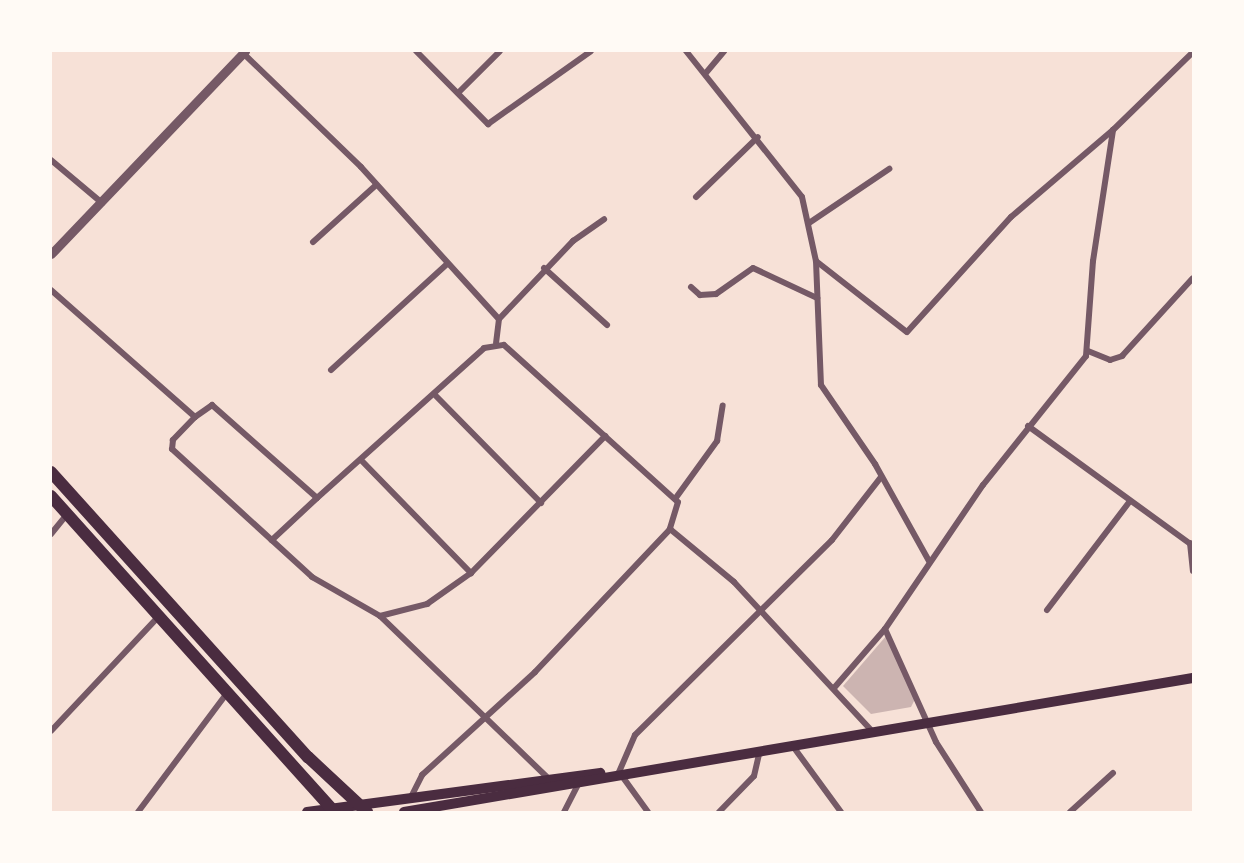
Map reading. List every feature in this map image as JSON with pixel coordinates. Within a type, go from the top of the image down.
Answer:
[{"type":"main road","points":[[51,472],[308,757],[367,812]]},
{"type":"main road","points":[[51,496],[159,616],[230,690],[332,808]]},
{"type":"main road","points":[[307,812],[357,802],[411,798],[616,773],[1193,678]]},
{"type":"main road","points":[[404,812],[578,785],[616,773]]},
{"type":"street","points":[[416,51],[484,123],[493,124],[591,51]]},
{"type":"street","points":[[458,93],[500,51]]},
{"type":"street","points":[[686,51],[794,182],[809,223],[816,261],[821,385],[881,477],[929,561]]},
{"type":"street","points":[[705,74],[724,51]]},
{"type":"street","points":[[51,263],[67,241],[244,52],[376,185],[446,265],[499,318]]},
{"type":"street","points":[[816,261],[907,332],[1011,217],[1113,130],[1193,52]]},
{"type":"street","points":[[834,688],[885,629],[929,561],[1028,426],[1088,351],[1093,261],[1113,130]]},
{"type":"street","points":[[696,197],[758,137]]},
{"type":"street","points":[[51,160],[102,204]]},
{"type":"street","points":[[809,223],[889,169]]},
{"type":"street","points":[[313,242],[376,185]]},
{"type":"street","points":[[496,344],[499,318],[544,268],[604,219]]},
{"type":"street","points":[[51,254],[67,241]]},
{"type":"street","points":[[331,370],[446,265]]},
{"type":"street","points":[[544,268],[607,325]]},
{"type":"street","points":[[691,287],[700,295],[716,294],[753,268],[817,298]]},
{"type":"street","points":[[1088,351],[1110,360],[1122,356],[1193,278]]},
{"type":"street","points":[[51,290],[195,417]]},
{"type":"street","points":[[272,540],[316,498],[436,396],[481,351],[496,344],[508,347],[675,499],[680,510],[670,529],[483,720],[422,775],[411,798]]},
{"type":"street","points":[[436,396],[541,503]]},
{"type":"street","points":[[316,498],[212,405],[195,417],[173,440],[172,449],[272,540],[327,588],[380,616],[483,720],[550,780]]},
{"type":"street","points":[[675,499],[717,441],[723,405]]},
{"type":"street","points":[[1028,426],[1191,544],[1193,571]]},
{"type":"street","points":[[380,616],[427,604],[471,573],[605,436]]},
{"type":"street","points":[[361,460],[471,573]]},
{"type":"street","points":[[648,812],[616,773],[645,723],[757,610],[832,540],[881,477]]},
{"type":"street","points":[[1047,610],[1130,501]]},
{"type":"street","points":[[51,534],[68,514]]},
{"type":"street","points":[[670,529],[734,582],[757,610],[834,688],[871,730]]},
{"type":"street","points":[[51,731],[159,616]]},
{"type":"street","points":[[885,629],[927,723],[981,812]]},
{"type":"street","points":[[138,812],[230,690]]},
{"type":"street","points":[[791,745],[842,812]]},
{"type":"street","points":[[719,812],[754,776],[760,751]]},
{"type":"street","points":[[1070,812],[1113,773]]},
{"type":"street","points":[[564,812],[578,785]]},
{"type":"building","points":[[887,635],[915,699],[911,707],[871,714],[843,686]]}]
